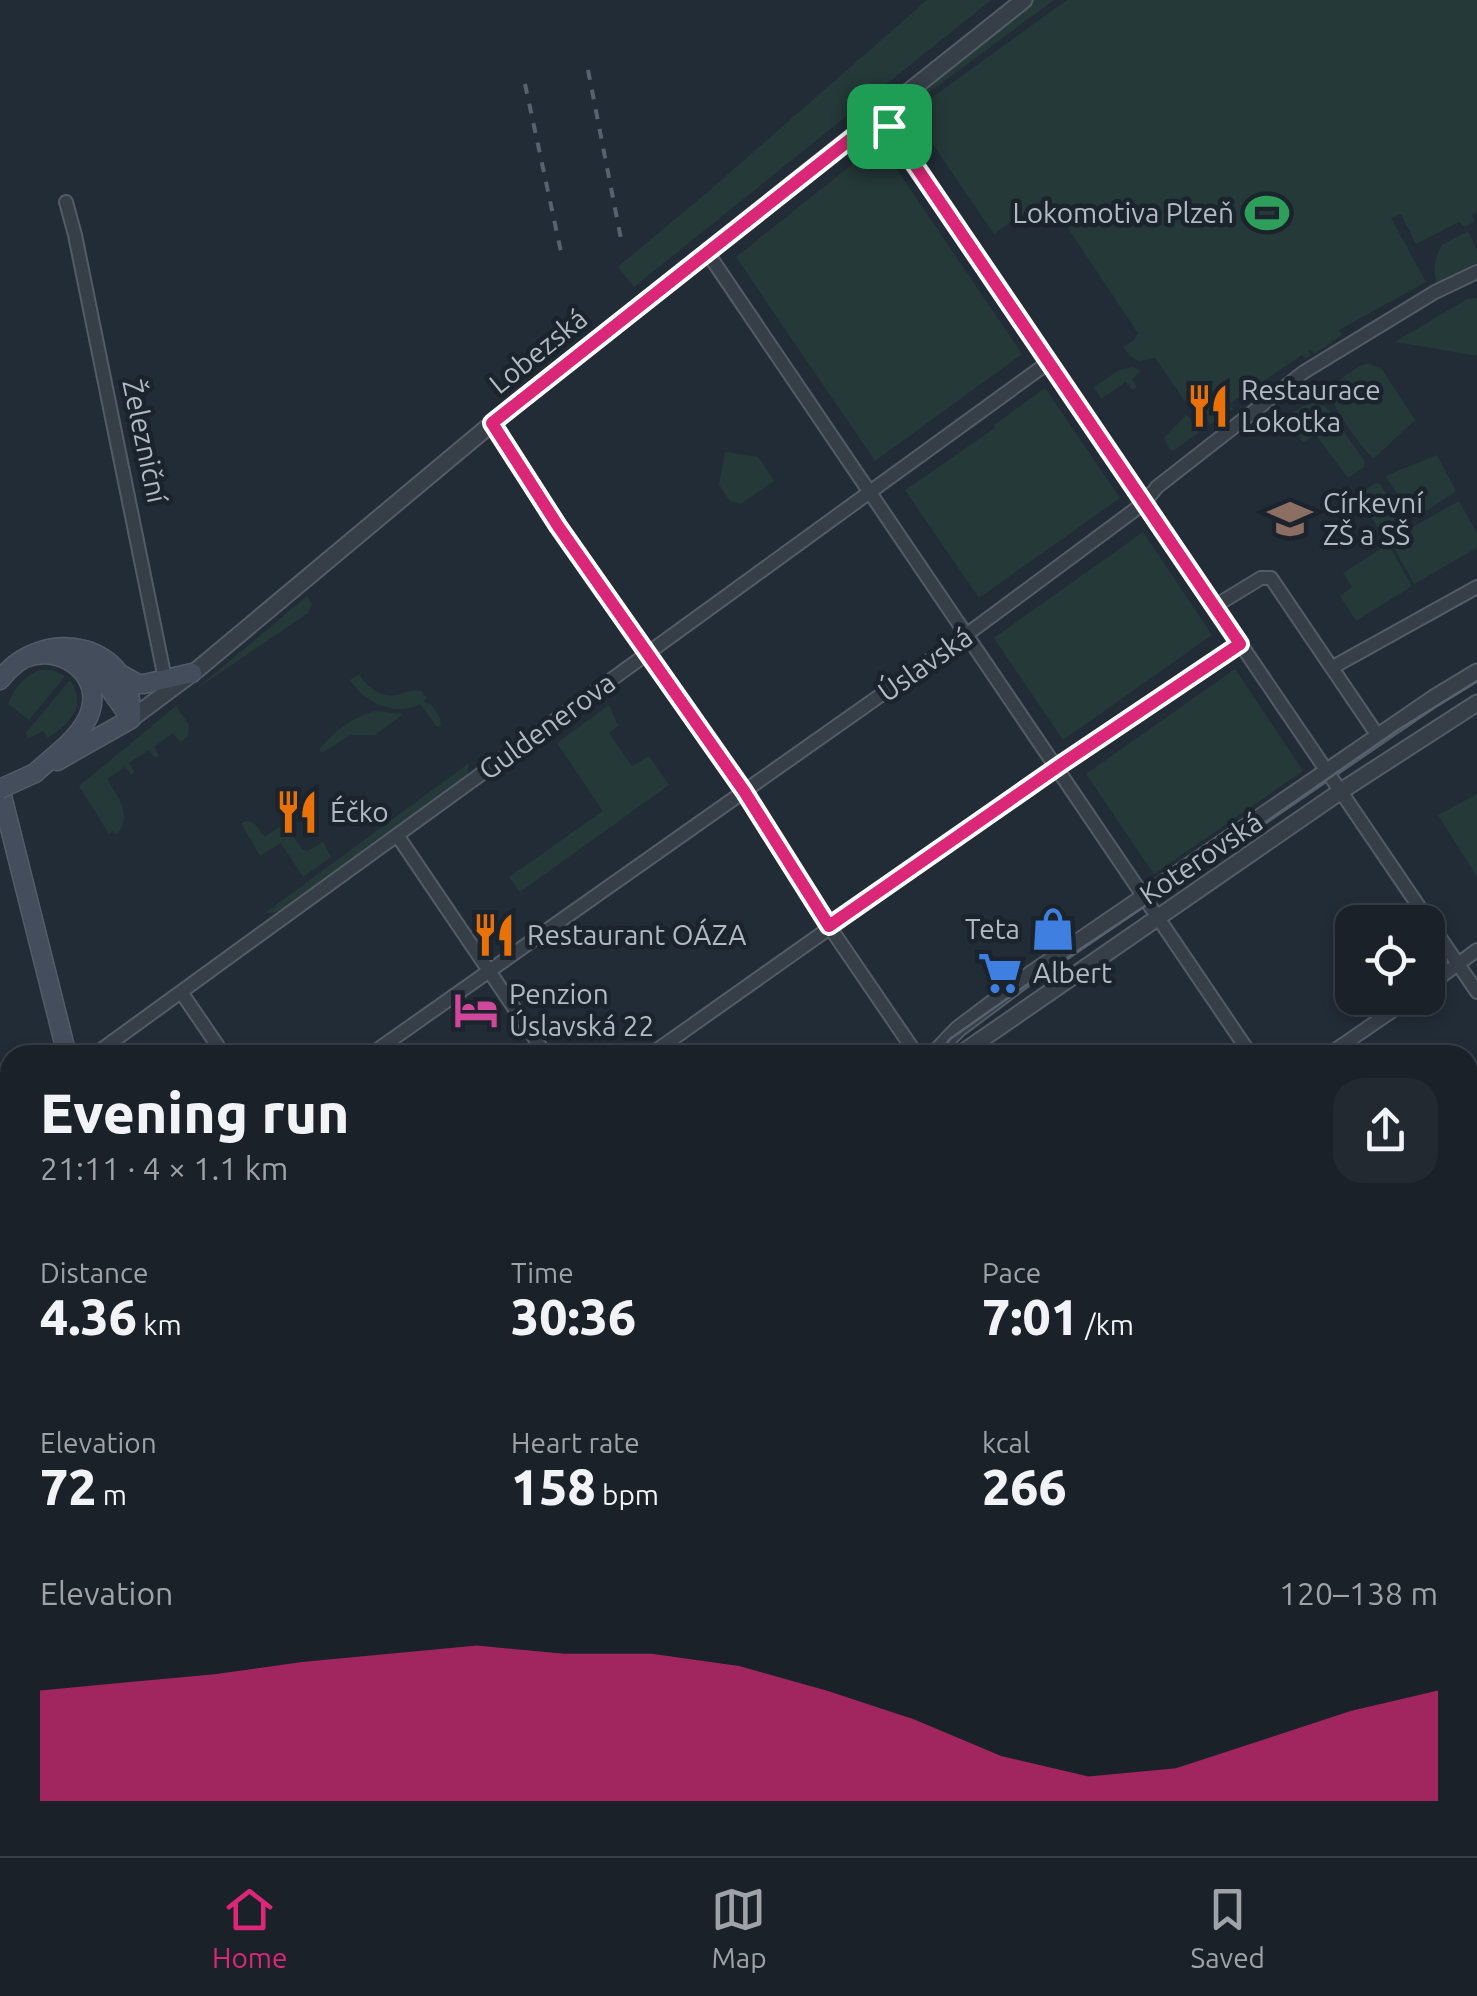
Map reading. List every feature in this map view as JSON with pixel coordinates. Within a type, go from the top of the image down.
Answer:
[{"type":"main road","points":[[0,680],[23,658],[48,648],[72,647],[93,652],[138,684],[167,686],[192,673]]},
{"type":"main road","points":[[23,658],[49,652],[64,653],[84,662],[138,713]]},
{"type":"main road","points":[[23,658],[49,653],[69,658],[83,672],[91,692],[90,714],[84,725],[34,773]]},
{"type":"main road","points":[[107,662],[128,688],[138,713]]},
{"type":"main road","points":[[64,1045],[0,789],[78,751],[138,713]]},
{"type":"street","name":"Lobezská","points":[[192,673],[492,423],[1024,0]]},
{"type":"street","points":[[881,115],[1477,992]]},
{"type":"street","name":"Železniční","points":[[66,202],[167,686]]},
{"type":"street","points":[[707,252],[1244,1045]]},
{"type":"street","name":"Úslavská","points":[[384,1045],[966,635],[1144,502],[1304,372],[1406,308],[1477,272]]},
{"type":"street","name":"Guldenerova","points":[[108,1045],[1049,362]]},
{"type":"street","points":[[492,423],[535,492],[744,791],[910,1045]]},
{"type":"street","points":[[1215,606],[1262,578],[1271,578],[1378,736]]},
{"type":"street","points":[[1333,667],[1477,587]]},
{"type":"street","points":[[664,1045],[1056,768],[1240,644]]},
{"type":"street","name":"Koterovská","points":[[943,1045],[1031,974],[1477,672]]},
{"type":"street","points":[[138,713],[167,686]]},
{"type":"street","name":"Koterovská","points":[[973,1045],[1340,791],[1477,703]]},
{"type":"street","points":[[397,835],[539,1045]]},
{"type":"street","points":[[1445,974],[1477,950]]},
{"type":"street","points":[[181,992],[217,1045]]},
{"type":"street","points":[[1342,1045],[1386,1015]]},
{"type":"green space","points":[[927,0],[991,0],[634,287],[618,267]]},
{"type":"green space","points":[[1029,0],[1054,0],[912,105],[920,90]]},
{"type":"green space","name":"Lokomotiva Plzeň","points":[[1067,0],[1477,0],[1477,212],[1472,215],[1475,221],[1465,227],[1459,222],[1416,244],[1401,214],[1391,218],[1426,282],[1339,330],[1342,335],[1315,354],[1310,349],[1311,355],[1305,359],[1302,355],[1229,404],[1233,409],[1210,425],[1196,403],[1189,407],[1155,358],[1138,361],[1123,347],[1138,333],[1047,197],[994,234],[914,117],[916,109]]},
{"type":"green space","points":[[879,143],[1022,354],[875,461],[736,257]]},
{"type":"green space","points":[[1468,231],[1477,250],[1477,263],[1437,284],[1435,264],[1442,245]]},
{"type":"green space","points":[[1477,298],[1477,356],[1395,342],[1467,299]]},
{"type":"green space","points":[[1368,364],[1381,368],[1415,420],[1373,459],[1342,419],[1332,395],[1341,379]]},
{"type":"green space","points":[[1133,367],[1141,371],[1132,379],[1137,387],[1132,390],[1126,382],[1101,399],[1094,387],[1119,370]]},
{"type":"green space","points":[[1045,388],[1120,498],[979,598],[905,490]]},
{"type":"green space","points":[[1313,402],[1326,407],[1364,460],[1364,467],[1348,478],[1316,435],[1303,442],[1288,422],[1287,416]]},
{"type":"green space","points":[[1186,415],[1198,433],[1170,450],[1164,438]]},
{"type":"green space","points":[[725,452],[758,457],[774,481],[741,504],[730,501],[719,485]]},
{"type":"green space","points":[[1437,455],[1456,491],[1415,519],[1385,476]]},
{"type":"green space","points":[[1376,483],[1403,526],[1385,539],[1357,495]]},
{"type":"green space","points":[[1459,501],[1477,533],[1477,548],[1414,584],[1390,540]]},
{"type":"green space","points":[[1143,532],[1212,635],[1063,740],[994,638]]},
{"type":"green space","points":[[1388,544],[1412,586],[1356,621],[1340,596],[1352,587],[1343,573]]},
{"type":"green space","points":[[307,596],[312,604],[308,613],[195,690]]},
{"type":"green space","points":[[1235,669],[1303,771],[1154,874],[1086,774]]},
{"type":"green space","points":[[40,670],[65,676],[29,720],[8,704],[20,683]]},
{"type":"green space","points":[[359,674],[384,695],[421,691],[441,725],[437,727],[420,704],[401,709],[372,701],[350,680]]},
{"type":"green space","points":[[70,680],[77,699],[74,714],[48,738],[43,731],[27,739],[26,733]]},
{"type":"green space","points":[[609,705],[618,726],[609,733],[632,766],[649,756],[669,785],[520,892],[509,877],[603,811],[557,743]]},
{"type":"green space","points":[[176,706],[189,725],[188,737],[180,742],[173,733],[154,747],[159,756],[155,758],[149,750],[129,763],[135,772],[131,775],[125,767],[107,779],[124,814],[116,835],[113,831],[109,834],[79,786]]},
{"type":"green space","points":[[376,711],[403,714],[375,735],[351,735],[319,751],[344,726]]},
{"type":"green space","points":[[469,763],[467,775],[278,912],[265,913]]},
{"type":"green space","points":[[1477,794],[1477,877],[1438,815]]},
{"type":"green space","points":[[241,823],[254,823],[265,837],[284,824],[303,850],[323,842],[331,857],[303,877],[281,843],[260,856]]},
{"type":"tram line","points":[[946,1045],[1398,730],[1477,681]]},
{"type":"railway","points":[[588,70],[621,239]]},
{"type":"railway","points":[[525,84],[561,252]]},
{"type":"place","name":"Lokomotiva Plzeň","points":[[1267,213]]},
{"type":"place","name":"Restaurace Lokotka","points":[[1208,406]]},
{"type":"place","name":"Církevní ZŠ a SŠ","points":[[1290,519]]},
{"type":"place","name":"Éčko","points":[[297,812]]},
{"type":"place","name":"Teta","points":[[1053,929]]},
{"type":"place","name":"Restaurant OÁZA","points":[[494,935]]},
{"type":"place","name":"Albert","points":[[1000,973]]},
{"type":"place","name":"Penzion Úslavská 22","points":[[476,1010]]},
{"type":"route","points":[[881,115],[889,126],[1240,644],[829,926],[744,791],[558,526],[492,423],[881,115]]}]
